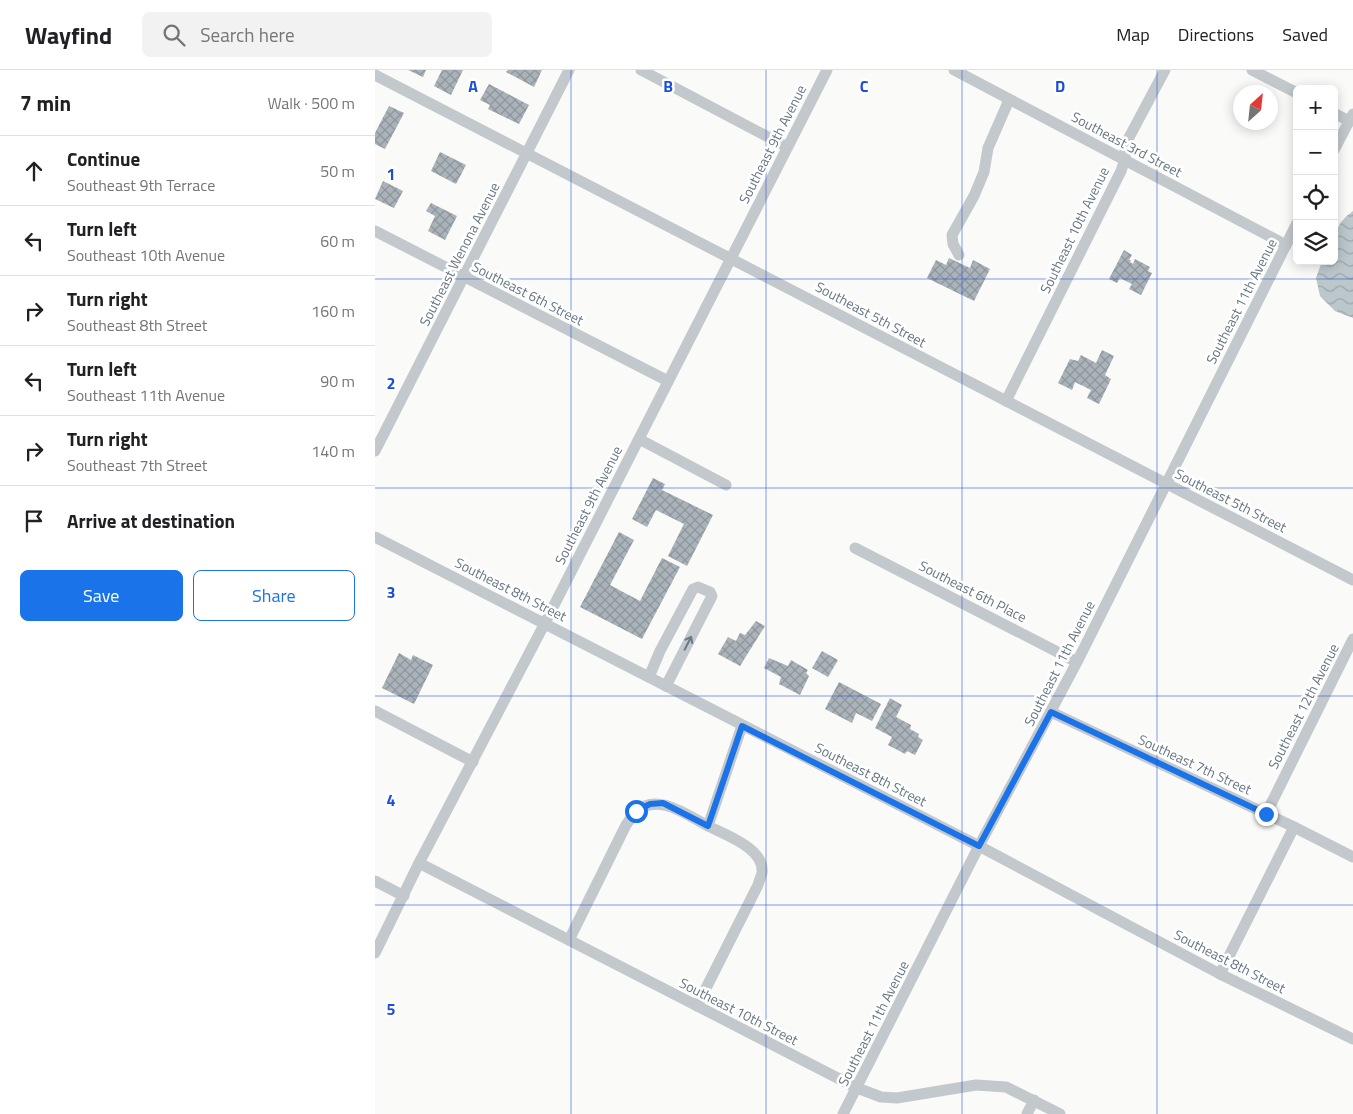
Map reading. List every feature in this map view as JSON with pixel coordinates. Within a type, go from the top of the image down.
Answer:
[{"type":"street","name":"Southeast Wenona Avenue","points":[[375,451],[569,70]]},
{"type":"street","points":[[641,70],[787,148]]},
{"type":"street","name":"Southeast 9th Avenue","points":[[375,953],[419,863],[545,623],[827,70]]},
{"type":"street","name":"Southeast 3rd Street","points":[[954,70],[1286,245]]},
{"type":"street","name":"Southeast 10th Avenue","points":[[1006,402],[1121,171],[1125,159],[1125,145],[1165,70]]},
{"type":"street","points":[[1252,70],[1274,75],[1293,90]]},
{"type":"street","name":"Southeast 5th Street","points":[[375,75],[731,257],[1006,402],[1353,580]]},
{"type":"street","points":[[959,255],[953,244],[952,235],[974,196],[984,172],[988,148],[1009,100]]},
{"type":"street","points":[[1338,114],[1351,117],[1338,142]]},
{"type":"street","name":"Southeast 6th Street","points":[[375,231],[667,382]]},
{"type":"street","name":"Southeast 11th Avenue","points":[[843,1114],[979,846],[1077,662],[1293,231]]},
{"type":"street","points":[[639,439],[726,485]]},
{"type":"street","name":"Southeast 8th Street","points":[[375,537],[979,846],[1220,974],[1353,1040]]},
{"type":"street","name":"Southeast 6th Place","points":[[855,548],[1077,662]]},
{"type":"street","points":[[649,677],[660,651],[693,589],[698,587],[710,592],[712,596],[666,686]]},
{"type":"street","name":"Southeast 12th Avenue","points":[[1266,814],[1353,638]]},
{"type":"street","points":[[375,711],[473,762]]},
{"type":"street","name":"Southeast 7th Street","points":[[1051,712],[1294,827],[1353,857]]},
{"type":"street","points":[[708,826],[742,726]]},
{"type":"street","points":[[569,940],[626,825],[636,811],[650,804],[663,803],[708,826],[750,848],[759,859],[762,871],[758,885],[697,1006]]},
{"type":"street","points":[[1220,974],[1294,827]]},
{"type":"street","name":"Southeast 10th Street","points":[[419,863],[857,1088],[881,1097],[897,1098],[976,1085],[1006,1087],[1060,1114]]},
{"type":"street","points":[[375,881],[404,896]]},
{"type":"street","points":[[1027,1114],[1034,1100]]},
{"type":"water","points":[[1353,211],[1353,318],[1335,311],[1320,296],[1316,278],[1321,265],[1338,265],[1338,227],[1346,216]]},
{"type":"building","points":[[408,70],[426,70],[423,77]]},
{"type":"building","points":[[442,70],[463,70],[451,95],[434,86]]},
{"type":"building","points":[[508,70],[542,70],[534,87],[506,72]]},
{"type":"building","points":[[489,84],[529,105],[519,124],[488,109],[490,105],[480,100]]},
{"type":"building","points":[[389,106],[404,113],[385,149],[375,144],[375,133]]},
{"type":"building","points":[[440,152],[466,165],[456,184],[431,171]]},
{"type":"building","points":[[383,181],[403,191],[394,208],[375,199]]},
{"type":"building","points":[[431,203],[457,216],[445,240],[428,231],[435,216],[426,211]]},
{"type":"building","points":[[1124,250],[1132,255],[1129,260],[1133,264],[1135,259],[1150,267],[1148,271],[1152,273],[1141,295],[1129,289],[1132,284],[1120,278],[1117,283],[1109,279]]},
{"type":"building","points":[[949,258],[970,268],[973,260],[990,269],[974,301],[927,278],[936,260],[946,265]]},
{"type":"building","points":[[1102,350],[1114,356],[1105,375],[1111,379],[1099,404],[1087,398],[1091,390],[1075,382],[1072,390],[1058,383],[1070,359],[1078,361],[1081,355],[1096,363]]},
{"type":"building","points":[[653,478],[665,484],[662,490],[713,515],[687,566],[668,556],[684,524],[656,510],[647,527],[632,519]]},
{"type":"building","points":[[619,532],[634,540],[610,585],[640,601],[662,558],[680,567],[642,639],[580,607]]},
{"type":"building","points":[[756,621],[765,626],[740,666],[718,654],[728,637],[736,641],[740,633],[745,635]]},
{"type":"building","points":[[822,651],[838,660],[828,677],[812,668]]},
{"type":"building","points":[[399,653],[411,660],[413,655],[433,665],[414,704],[382,688]]},
{"type":"building","points":[[769,658],[788,666],[791,660],[808,670],[806,673],[809,676],[800,695],[779,684],[781,677],[764,668]]},
{"type":"building","points":[[839,682],[881,704],[872,721],[856,713],[852,723],[825,709]]},
{"type":"building","points":[[890,698],[902,705],[896,717],[911,725],[910,729],[919,734],[918,737],[923,740],[915,755],[907,751],[905,754],[888,745],[892,737],[875,728]]},
{"type":"route","points":[[636,811],[650,804],[663,803],[708,826],[742,726],[979,846],[1051,712],[1266,814]]}]
